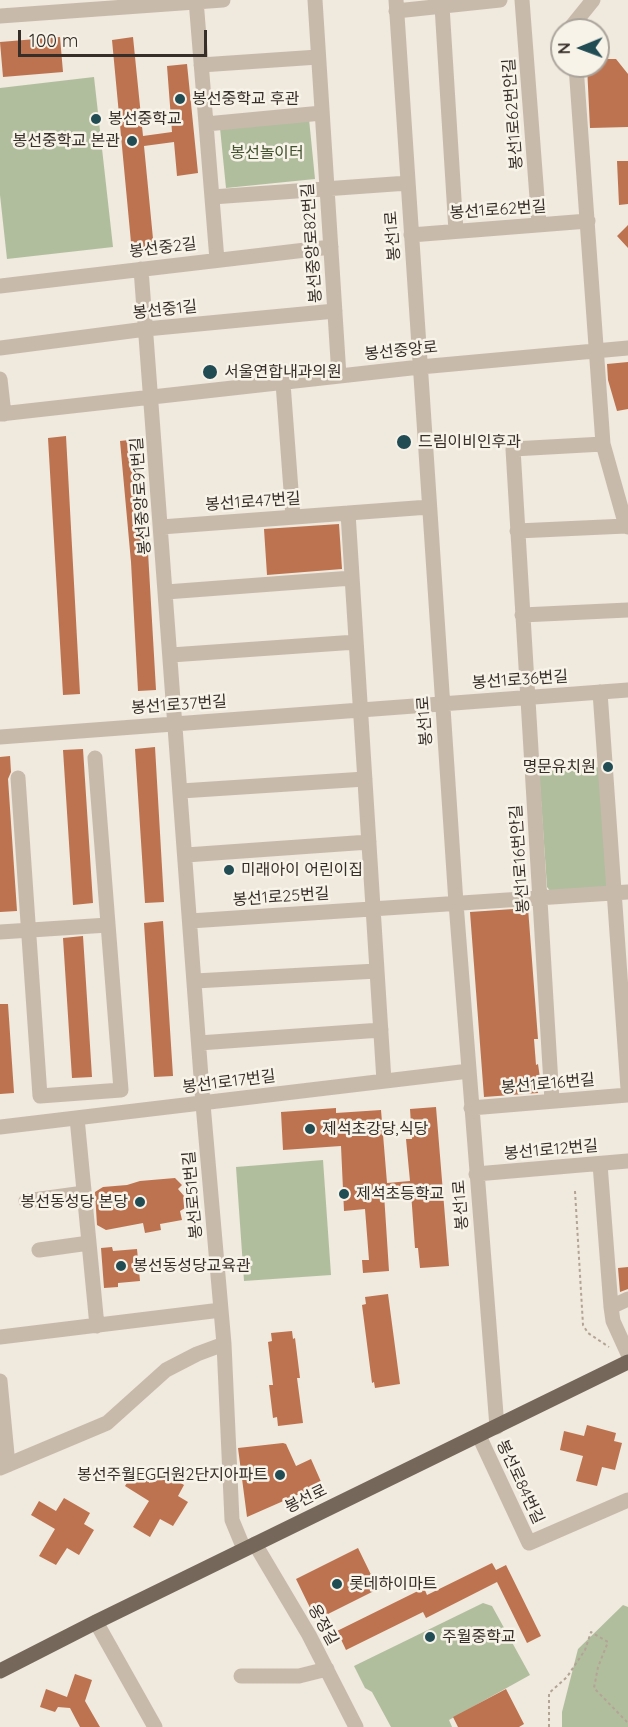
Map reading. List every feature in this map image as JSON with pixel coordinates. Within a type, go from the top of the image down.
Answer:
[{"type":"main road","name":"봉선로","points":[[0,1671],[628,1362]]},
{"type":"street","points":[[0,16],[36,7],[223,0]]},
{"type":"street","name":"봉선중앙로82번길","points":[[315,0],[339,376]]},
{"type":"street","name":"봉선1로","points":[[496,1427],[456,903],[396,5],[442,6],[500,0]]},
{"type":"street","name":"봉선1로62번안길","points":[[522,0],[539,224]]},
{"type":"street","points":[[578,18],[592,0]]},
{"type":"street","points":[[196,1],[217,260]]},
{"type":"street","points":[[442,6],[456,231]]},
{"type":"street","points":[[201,65],[318,57]]},
{"type":"street","points":[[517,531],[627,526],[603,444],[577,78]]},
{"type":"street","points":[[206,124],[322,113]]},
{"type":"street","points":[[212,197],[408,183]]},
{"type":"street","name":"봉선1로62번길","points":[[411,235],[588,221]]},
{"type":"street","name":"봉선중2길","points":[[0,286],[331,247]]},
{"type":"street","name":"봉선중앙로91번길","points":[[141,269],[176,723]]},
{"type":"street","name":"봉선중1길","points":[[0,348],[146,329],[335,311]]},
{"type":"street","name":"봉선중앙로","points":[[2,414],[420,367],[628,348]]},
{"type":"street","points":[[0,379],[2,414]]},
{"type":"street","points":[[283,383],[293,517]]},
{"type":"street","name":"봉선1로16번안길","points":[[552,1101],[513,449],[603,444]]},
{"type":"street","name":"봉선1로47번길","points":[[161,527],[429,507]]},
{"type":"street","points":[[348,513],[384,1081]]},
{"type":"street","points":[[166,592],[352,578]]},
{"type":"street","points":[[522,615],[628,610]]},
{"type":"street","points":[[171,655],[356,642]]},
{"type":"street","name":"봉선1로36번길","points":[[442,703],[628,690]]},
{"type":"street","points":[[600,692],[608,802],[621,892],[622,997],[628,1089]]},
{"type":"street","name":"봉선1로37번길","points":[[0,736],[442,703]]},
{"type":"street","name":"봉선로51번길","points":[[176,723],[203,1104],[224,1344],[232,1520],[249,1547]]},
{"type":"street","points":[[18,778],[40,1096],[121,1090],[95,758]]},
{"type":"street","points":[[181,791],[364,778]]},
{"type":"street","points":[[186,855],[369,842]]},
{"type":"street","name":"봉선1로25번길","points":[[190,921],[621,892]]},
{"type":"street","points":[[0,932],[108,925]]},
{"type":"street","points":[[195,981],[377,976]]},
{"type":"street","points":[[199,1043],[381,1030]]},
{"type":"street","name":"봉선1로17번길","points":[[0,1127],[469,1071]]},
{"type":"street","name":"봉선1로16번길","points":[[471,1108],[628,1095]]},
{"type":"street","points":[[77,1118],[97,1326]]},
{"type":"street","name":"봉선1로12번길","points":[[476,1174],[628,1161]]},
{"type":"street","points":[[600,1164],[613,1321],[628,1354]]},
{"type":"street","points":[[26,1201],[84,1193]]},
{"type":"street","points":[[39,1250],[89,1243]]},
{"type":"street","points":[[611,1306],[628,1299]]},
{"type":"street","points":[[0,1337],[221,1310]]},
{"type":"street","points":[[0,1381],[4,1467],[96,1429],[113,1418],[166,1370],[197,1354],[224,1344]]},
{"type":"street","name":"봉선로84번길","points":[[479,1436],[529,1543],[628,1500]]},
{"type":"street","name":"옹정길","points":[[249,1547],[309,1635],[355,1727]]},
{"type":"street","points":[[96,1622],[155,1727]]},
{"type":"street","points":[[241,1676],[299,1676],[327,1669]]},
{"type":"path","points":[[575,1191],[583,1325],[588,1333],[612,1349]]},
{"type":"path","points":[[549,1727],[549,1693],[567,1677],[585,1650],[591,1632],[608,1642],[598,1667],[594,1688],[628,1723]]},
{"type":"green space","points":[[94,77],[113,247],[7,259],[0,195],[0,88]]},
{"type":"green space","name":"봉선놀이터","points":[[309,119],[315,179],[226,188],[220,128]]},
{"type":"green space","points":[[601,767],[609,889],[552,893],[547,887],[539,771]]},
{"type":"green space","points":[[323,1160],[331,1275],[244,1281],[236,1167]]},
{"type":"green space","points":[[483,1603],[492,1606],[530,1675],[449,1720],[452,1727],[391,1727],[372,1692],[365,1688],[354,1666]]},
{"type":"green space","points":[[623,1605],[628,1607],[628,1727],[562,1727],[562,1712],[578,1649]]},
{"type":"building","points":[[60,37],[63,72],[3,77],[0,42]]},
{"type":"building","name":"봉선중학교 본관","points":[[133,37],[143,136],[172,132],[167,66],[187,64],[198,173],[177,176],[174,142],[144,146],[154,249],[132,253],[112,40]]},
{"type":"building","points":[[610,59],[616,59],[628,74],[628,127],[590,128],[588,78],[610,78]]},
{"type":"building","points":[[617,161],[628,161],[628,204],[619,205]]},
{"type":"building","points":[[628,225],[628,248],[617,236]]},
{"type":"building","points":[[628,362],[628,409],[617,411],[608,380],[607,364]]},
{"type":"building","points":[[66,436],[80,694],[63,695],[48,438]]},
{"type":"building","points":[[138,439],[148,552],[156,690],[138,691],[131,562],[120,441]]},
{"type":"building","points":[[339,524],[342,569],[267,575],[264,529]]},
{"type":"building","points":[[155,747],[164,902],[145,903],[135,749]]},
{"type":"building","points":[[83,749],[93,903],[73,905],[63,750]]},
{"type":"building","points":[[10,756],[11,772],[8,779],[17,911],[0,912],[0,757]]},
{"type":"building","points":[[528,908],[538,1039],[534,1039],[536,1065],[538,1064],[541,1085],[538,1086],[538,1093],[484,1097],[470,912]]},
{"type":"building","points":[[163,921],[173,1076],[154,1077],[144,923]]},
{"type":"building","points":[[83,936],[92,1077],[72,1078],[63,938]]},
{"type":"building","points":[[0,1004],[8,1004],[14,1093],[0,1094]]},
{"type":"building","points":[[436,1107],[449,1266],[420,1268],[418,1248],[415,1248],[411,1192],[384,1194],[389,1271],[363,1273],[362,1260],[369,1260],[365,1209],[344,1211],[341,1146],[283,1150],[281,1112],[336,1108],[336,1113],[381,1110],[387,1183],[410,1181],[406,1139],[412,1139],[410,1109]]},
{"type":"building","name":"봉선동성당 본당","points":[[175,1178],[182,1185],[178,1189],[184,1196],[185,1208],[180,1211],[182,1220],[160,1224],[161,1230],[145,1233],[143,1223],[106,1230],[97,1225],[95,1192],[103,1187]]},
{"type":"building","name":"봉선동성당교육관","points":[[112,1247],[113,1251],[137,1249],[140,1281],[118,1283],[118,1287],[104,1288],[101,1248]]},
{"type":"building","points":[[628,1267],[628,1289],[620,1292],[618,1268]]},
{"type":"building","points":[[388,1294],[400,1384],[375,1388],[374,1382],[372,1383],[362,1305],[366,1304],[365,1297]]},
{"type":"building","points":[[292,1331],[300,1378],[297,1378],[303,1423],[278,1426],[277,1417],[273,1418],[269,1385],[273,1385],[268,1342],[272,1341],[271,1333]]},
{"type":"building","points":[[587,1425],[616,1433],[614,1441],[622,1443],[615,1470],[602,1467],[597,1486],[576,1481],[583,1456],[560,1450],[564,1431],[584,1436]]},
{"type":"building","name":"봉선주월EG더원2단지아파트","points":[[286,1444],[296,1466],[311,1459],[322,1484],[247,1517],[238,1448]]},
{"type":"building","points":[[158,1469],[184,1485],[178,1496],[188,1502],[173,1526],[160,1519],[150,1537],[133,1527],[149,1501],[125,1486],[133,1473],[150,1483]]},
{"type":"building","points":[[64,1498],[90,1513],[84,1524],[94,1530],[79,1555],[67,1548],[56,1565],[39,1556],[55,1529],[31,1515],[39,1501],[56,1511]]},
{"type":"building","name":"롯데하이마트","points":[[358,1548],[378,1589],[316,1620],[296,1579]]},
{"type":"building","points":[[492,1563],[496,1570],[506,1565],[541,1636],[527,1643],[497,1582],[426,1618],[423,1612],[346,1650],[337,1631],[424,1588],[427,1595]]},
{"type":"building","points":[[75,1674],[92,1680],[85,1701],[100,1727],[80,1727],[70,1708],[58,1707],[55,1712],[40,1707],[46,1689],[67,1697]]},
{"type":"building","points":[[506,1689],[524,1724],[519,1727],[458,1727],[453,1717]]},
{"type":"place","name":"봉선중학교 후관","points":[[180,99]]},
{"type":"place","name":"봉선중학교","points":[[96,119]]},
{"type":"place","name":"봉선중학교 본관","points":[[132,141]]},
{"type":"place","name":"서울연합내과의원","points":[[210,372]]},
{"type":"place","name":"드림이비인후과","points":[[404,442]]},
{"type":"place","name":"명문유치원","points":[[608,767]]},
{"type":"place","name":"미래아이 어린이집","points":[[229,870]]},
{"type":"place","name":"제석초강당,식당","points":[[310,1129]]},
{"type":"place","name":"제석초등학교","points":[[344,1194]]},
{"type":"place","name":"봉선동성당 본당","points":[[140,1202]]},
{"type":"place","name":"봉선동성당교육관","points":[[121,1266]]},
{"type":"place","name":"봉선주월EG더원2단지아파트","points":[[280,1475]]},
{"type":"place","name":"롯데하이마트","points":[[337,1584]]},
{"type":"place","name":"주월중학교","points":[[430,1637]]}]
